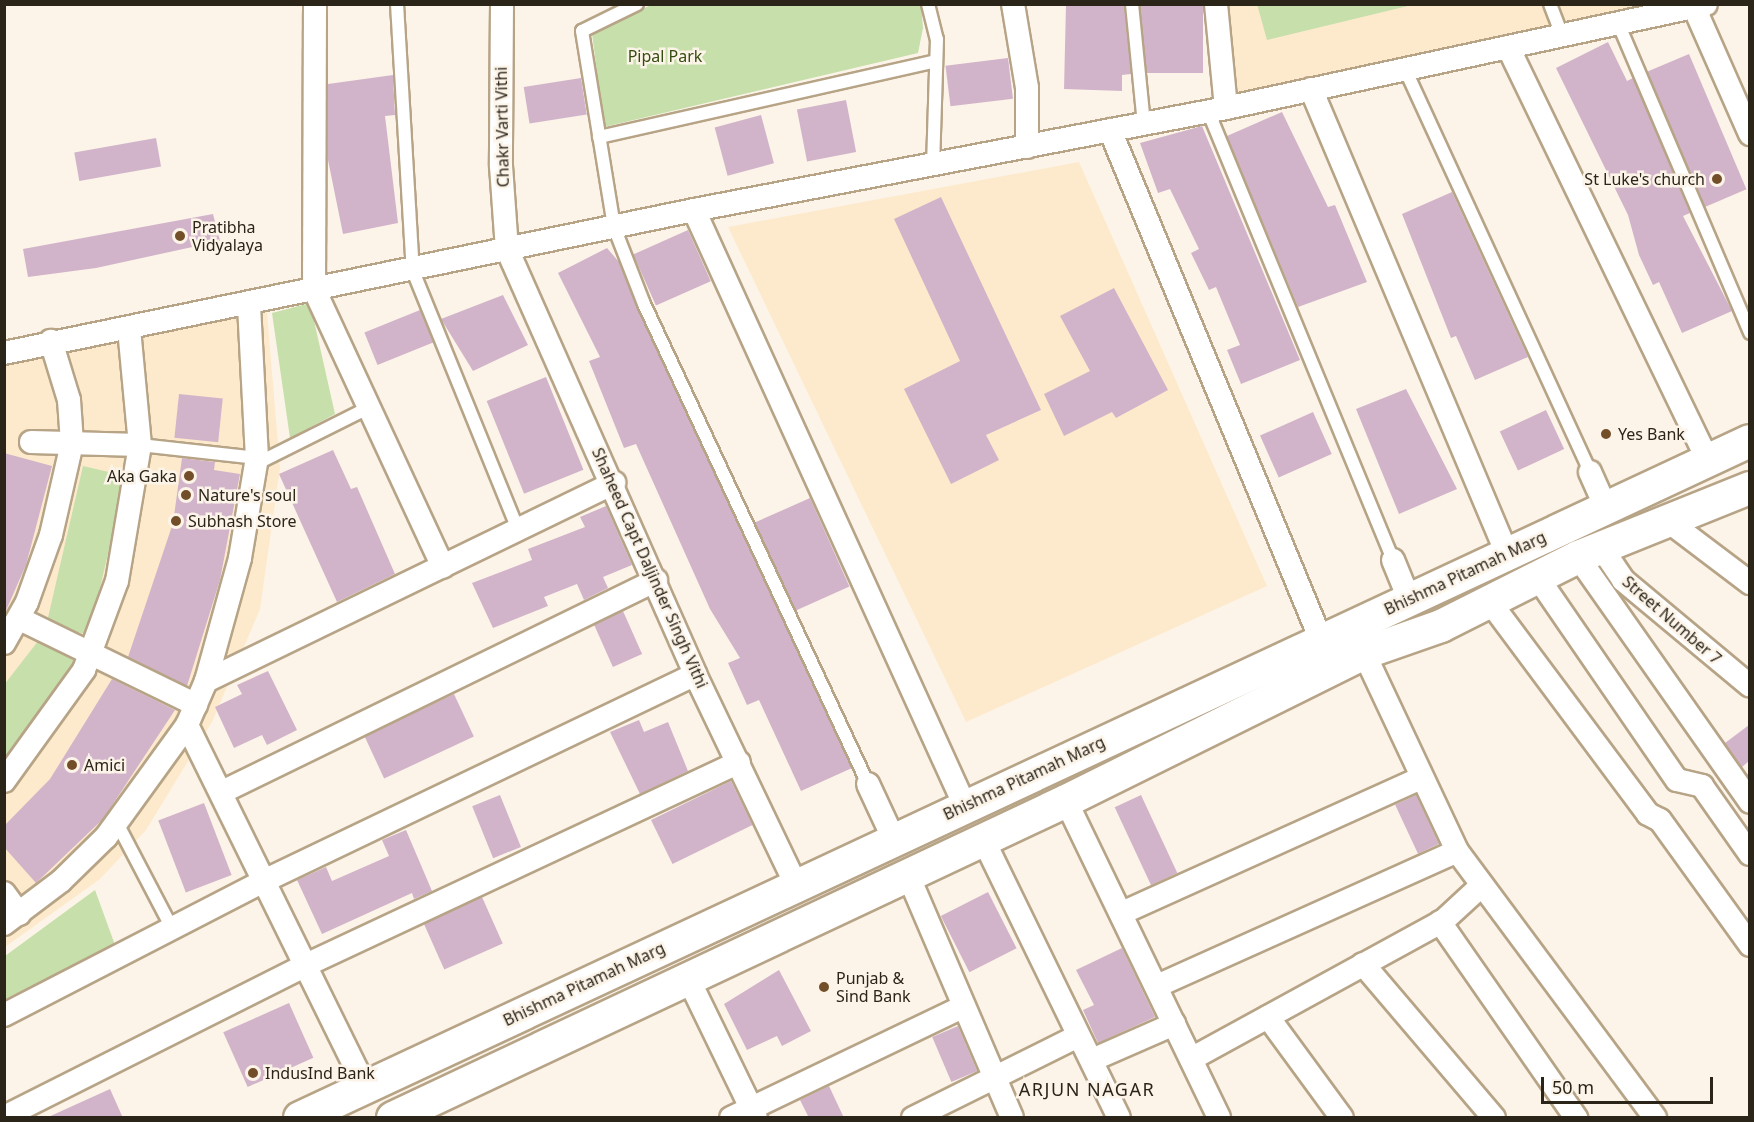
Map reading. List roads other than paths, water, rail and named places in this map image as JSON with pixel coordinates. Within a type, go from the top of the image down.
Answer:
[{"type":"main road","name":"Bhishma Pitamah Marg","points":[[300,1118],[1749,441]]},
{"type":"main road","name":"Bhishma Pitamah Marg","points":[[393,1118],[1066,801],[1364,653],[1490,602],[1589,552],[1748,489]]},
{"type":"street","points":[[315,4],[314,289],[442,567]]},
{"type":"street","name":"Chakr Varti Vithi","points":[[502,4],[501,166],[507,249]]},
{"type":"street","points":[[1013,4],[1027,88],[1027,147]]},
{"type":"street","points":[[1216,4],[1217,109]]},
{"type":"street","points":[[4,353],[51,341],[129,329],[314,289],[413,271],[694,210],[1217,109],[1700,6],[1749,134]]},
{"type":"street","points":[[1508,47],[1708,460]]},
{"type":"street","points":[[1311,89],[1507,554]]},
{"type":"street","points":[[1110,130],[1322,640]]},
{"type":"street","points":[[694,210],[965,806]]},
{"type":"street","name":"Shaheed Capt Daljinder Singh Vithi","points":[[507,249],[614,483],[696,674],[796,885]]},
{"type":"street","points":[[4,893],[12,919],[61,881],[117,823],[192,715],[206,681],[240,558],[256,461],[249,304]]},
{"type":"street","points":[[4,782],[92,657],[117,580],[140,446],[129,329]]},
{"type":"street","points":[[4,643],[20,619],[51,535],[72,443],[69,400],[51,341]]},
{"type":"street","points":[[31,442],[140,446]]},
{"type":"street","points":[[1590,472],[1606,508]]},
{"type":"street","points":[[206,681],[614,483]]},
{"type":"street","points":[[1668,521],[1749,583]]},
{"type":"street","points":[[1589,552],[1749,802]]},
{"type":"street","name":"Street Number 7","points":[[1589,552],[1749,687]]},
{"type":"street","points":[[1393,560],[1409,599]]},
{"type":"street","points":[[1538,578],[1677,780],[1702,786],[1749,854]]},
{"type":"street","points":[[222,792],[656,580]]},
{"type":"street","points":[[1490,602],[1648,814],[1660,820],[1749,945]]},
{"type":"street","points":[[20,619],[92,657],[192,715],[222,792],[365,1087]]},
{"type":"street","points":[[1364,653],[1457,851],[1655,1118]]},
{"type":"street","points":[[4,1015],[266,880],[696,674]]},
{"type":"street","points":[[4,1117],[306,965],[739,762]]},
{"type":"street","points":[[1122,913],[1421,778]]},
{"type":"street","points":[[868,784],[894,840]]},
{"type":"street","points":[[1066,801],[1219,1118]]},
{"type":"street","points":[[983,839],[1119,1118]]},
{"type":"street","points":[[1157,986],[1457,851]]},
{"type":"street","points":[[908,874],[993,1079],[1012,1118]]},
{"type":"street","points":[[1191,1059],[1440,922],[1482,885]]},
{"type":"street","points":[[1440,922],[1576,1118]]},
{"type":"street","points":[[1364,964],[1494,1118]]},
{"type":"street","points":[[688,978],[754,1113]]},
{"type":"street","points":[[731,1118],[754,1113],[963,1007]]},
{"type":"street","points":[[1268,1017],[1342,1118]]},
{"type":"street","points":[[1092,1060],[1174,1024]]},
{"type":"street","points":[[913,1118],[1078,1036]]},
{"type":"lane","points":[[397,4],[413,271],[518,529]]},
{"type":"lane","points":[[637,4],[582,31],[614,227],[633,281],[868,784]]},
{"type":"lane","points":[[928,4],[936,61],[933,164]]},
{"type":"lane","points":[[1132,4],[1143,124]]},
{"type":"lane","points":[[1550,4],[1562,35]]},
{"type":"lane","points":[[1618,23],[1749,333]]},
{"type":"lane","points":[[599,137],[936,61]]},
{"type":"lane","points":[[1405,69],[1590,472]]},
{"type":"lane","points":[[1217,109],[1393,560]]},
{"type":"lane","points":[[140,446],[256,461],[370,407]]},
{"type":"lane","points":[[117,823],[172,928]]},
{"type":"place","name":"St Luke's church","points":[[1717,179]]},
{"type":"place","name":"Pratibha Vidyalaya","points":[[180,236]]},
{"type":"place","name":"Yes Bank","points":[[1606,434]]},
{"type":"place","name":"Aka Gaka","points":[[189,476]]},
{"type":"place","name":"Nature's soul","points":[[186,495]]},
{"type":"place","name":"Subhash Store","points":[[176,521]]},
{"type":"place","name":"Amici","points":[[72,765]]},
{"type":"place","name":"Punjab & Sind Bank","points":[[824,987]]},
{"type":"place","name":"IndusInd Bank","points":[[253,1073]]},
{"type":"district","name":"ARJUN NAGAR","points":[[1087,1089]]},
{"type":"park label","name":"Pipal Park","points":[[665,56]]}]
